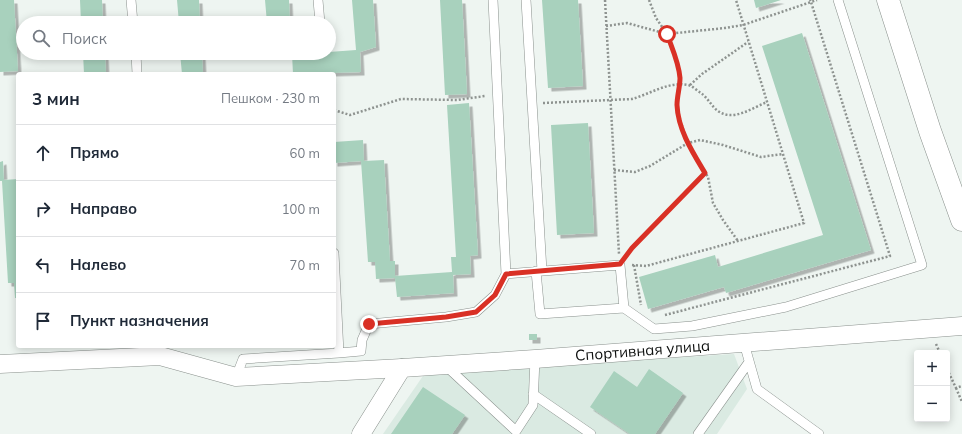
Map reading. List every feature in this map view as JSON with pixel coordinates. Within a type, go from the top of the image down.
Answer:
[{"type":"street","points":[[888,0],[930,131],[962,220]]},
{"type":"street","name":"Спортивная улица","points":[[0,364],[160,351],[236,377],[446,366],[962,326]]},
{"type":"street","points":[[361,434],[402,368]]},
{"type":"lane","points":[[131,0],[132,16]]},
{"type":"lane","points":[[318,0],[319,16]]},
{"type":"lane","points":[[236,377],[243,358],[361,352],[362,340],[369,324],[446,317],[476,312],[495,295],[506,274],[493,0]]},
{"type":"lane","points":[[526,0],[532,104],[540,314],[624,308],[654,329],[692,326],[786,307],[922,264],[838,0]]},
{"type":"lane","points":[[136,60],[137,72]]},
{"type":"lane","points":[[506,274],[620,264],[624,308]]},
{"type":"lane","points":[[336,293],[339,353]]},
{"type":"lane","points":[[744,343],[757,389],[819,434]]},
{"type":"lane","points":[[446,366],[518,433],[533,405],[535,359]]},
{"type":"lane","points":[[698,434],[749,362]]},
{"type":"lane","points":[[533,394],[591,434]]},
{"type":"path","points":[[605,0],[620,264]]},
{"type":"path","points":[[649,0],[656,18],[667,34],[676,58],[680,76],[677,106],[681,124],[688,143],[708,177],[713,203],[738,241]]},
{"type":"path","points":[[620,264],[646,266],[804,223],[736,0]]},
{"type":"path","points":[[606,26],[627,23],[667,34],[724,28],[743,25],[810,1],[817,0]]},
{"type":"path","points":[[660,316],[890,256],[810,1]]},
{"type":"path","points":[[690,85],[702,74],[748,42]]},
{"type":"path","points":[[532,104],[632,99],[643,96],[665,86],[680,84],[690,85],[706,97],[717,111],[726,116],[735,116],[767,102]]},
{"type":"path","points":[[336,111],[350,115],[401,99],[457,100],[498,94]]},
{"type":"path","points":[[614,170],[635,172],[650,166],[688,143],[700,140],[723,145],[761,157],[783,154]]},
{"type":"path","points":[[620,264],[632,248],[705,173]]},
{"type":"path","points":[[634,265],[642,310]]},
{"type":"path","points":[[950,375],[962,402]]},
{"type":"path","points":[[956,388],[962,386]]},
{"type":"shaded area","points":[[734,354],[747,389],[717,434],[383,434],[425,373]]},
{"type":"building","points":[[0,0],[14,0],[16,60],[17,60],[18,71],[0,72]]},
{"type":"building","points":[[80,0],[102,0],[103,16],[81,16]]},
{"type":"building","points":[[177,0],[199,0],[200,16],[178,16]]},
{"type":"building","points":[[265,0],[289,0],[290,16],[266,16]]},
{"type":"building","points":[[352,0],[373,0],[376,47],[360,52],[361,72],[293,72],[292,60],[336,60],[336,51],[356,50]]},
{"type":"building","points":[[440,0],[462,0],[467,94],[445,95]]},
{"type":"building","points":[[542,0],[578,0],[583,86],[548,88]]},
{"type":"building","points":[[754,0],[781,0],[756,8]]},
{"type":"building","points":[[802,33],[871,250],[726,293],[724,287],[648,309],[639,277],[715,255],[718,267],[823,235],[762,46]]},
{"type":"building","points":[[83,60],[105,60],[106,72],[84,72]]},
{"type":"building","points":[[181,60],[202,60],[203,72],[182,72]]},
{"type":"building","points":[[469,103],[478,255],[470,256],[471,274],[453,275],[454,293],[397,297],[395,278],[376,279],[375,262],[368,262],[361,161],[336,163],[336,142],[363,140],[364,161],[384,160],[390,261],[395,261],[395,276],[452,272],[451,257],[456,257],[447,105]]},
{"type":"building","points":[[588,123],[594,233],[557,235],[551,125]]},
{"type":"building","points":[[3,161],[4,180],[16,179],[16,298],[14,283],[8,283],[2,181],[0,181],[0,162]]},
{"type":"building","points":[[529,334],[537,334],[537,340],[529,340]]},
{"type":"building","points":[[649,369],[683,393],[655,434],[630,434],[590,407],[614,371],[637,387]]},
{"type":"building","points":[[423,387],[465,415],[452,434],[391,434]]},
{"type":"route","points":[[369,324],[446,317],[476,312],[495,295],[506,274],[620,264],[632,248],[705,173],[689,146],[681,124],[677,106],[680,76],[676,58],[667,34]]}]
